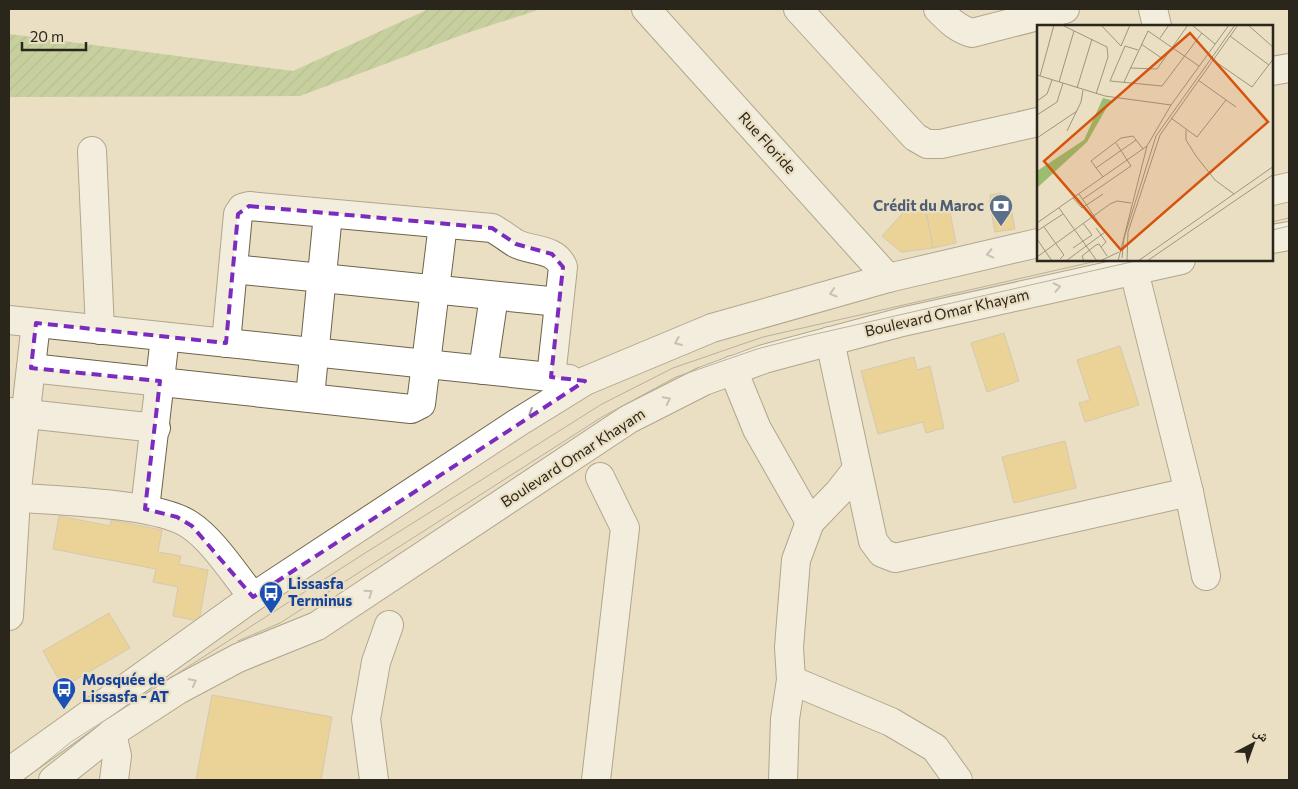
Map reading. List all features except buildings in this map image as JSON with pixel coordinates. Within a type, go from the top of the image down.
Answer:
[{"type":"street","name":"Rue Floride","points":[[646,9],[888,278]]},
{"type":"street","points":[[798,9],[915,137],[927,144],[941,144],[1037,122]]},
{"type":"street","points":[[938,9],[951,23],[962,30],[972,32],[1054,10]]},
{"type":"street","points":[[1153,9],[1157,25]]},
{"type":"street","points":[[1273,71],[1289,68]]},
{"type":"street","points":[[92,151],[100,330]]},
{"type":"street","points":[[1273,191],[1289,187]]},
{"type":"street","points":[[200,385],[214,342],[233,269],[238,214],[242,208],[249,206],[492,228],[516,244],[552,254],[560,260],[563,267],[550,377]]},
{"type":"street","points":[[310,397],[328,214]]},
{"type":"street","points":[[30,368],[411,409],[418,408],[421,404],[443,224]]},
{"type":"street","points":[[1273,240],[1289,236]]},
{"type":"street","points":[[9,772],[253,597],[517,423],[585,381],[712,328],[888,278],[1037,243]]},
{"type":"street","name":"Boulevard Omar Khayam","points":[[53,780],[112,733],[178,690],[238,658],[317,626],[629,420],[704,381],[764,359],[902,322],[1175,261]]},
{"type":"street","points":[[233,269],[435,291],[559,302]]},
{"type":"street","points":[[1134,270],[1189,492],[1206,576]]},
{"type":"street","points":[[483,370],[494,296]]},
{"type":"street","points":[[9,320],[585,381]]},
{"type":"street","points":[[9,616],[12,498],[18,414],[30,368],[36,323]]},
{"type":"street","points":[[145,509],[156,428],[165,337]]},
{"type":"street","points":[[830,341],[873,541],[882,553],[895,558],[1189,492]]},
{"type":"street","points":[[733,370],[757,429],[810,522]]},
{"type":"street","points":[[18,414],[156,428]]},
{"type":"street","points":[[783,780],[785,719],[791,680],[790,647],[796,560],[810,522],[857,470]]},
{"type":"street","points":[[596,780],[625,528],[600,476]]},
{"type":"street","points":[[12,498],[145,509],[177,517],[192,526],[253,597]]},
{"type":"street","points":[[374,780],[366,719],[376,662],[389,625]]},
{"type":"street","points":[[791,680],[891,722],[935,748],[958,780]]},
{"type":"street","points":[[112,733],[116,756],[114,780]]},
{"type":"highlighted area","points":[[249,206],[492,228],[516,244],[552,254],[563,267],[551,377],[585,381],[253,597],[192,526],[177,517],[145,509],[160,381],[31,368],[36,323],[226,343],[238,214]]},
{"type":"green space","points":[[429,9],[541,9],[467,33],[300,96],[9,97],[9,34],[293,71]]},
{"type":"tram line","points":[[1273,222],[1289,218]]},
{"type":"tram line","points":[[1273,230],[1289,226]]},
{"type":"tram line","points":[[24,780],[71,742],[362,555],[602,404],[673,368],[763,337],[1097,261]]},
{"type":"tram line","points":[[238,641],[280,623],[602,417],[676,377],[757,349],[807,336],[1136,261]]},
{"type":"place","name":"Crédit du Maroc","points":[[1001,227]]},
{"type":"place","name":"Lissasfa Terminus","points":[[271,614]]},
{"type":"place","name":"Mosquée de Lissasfa - AT","points":[[64,710]]}]
